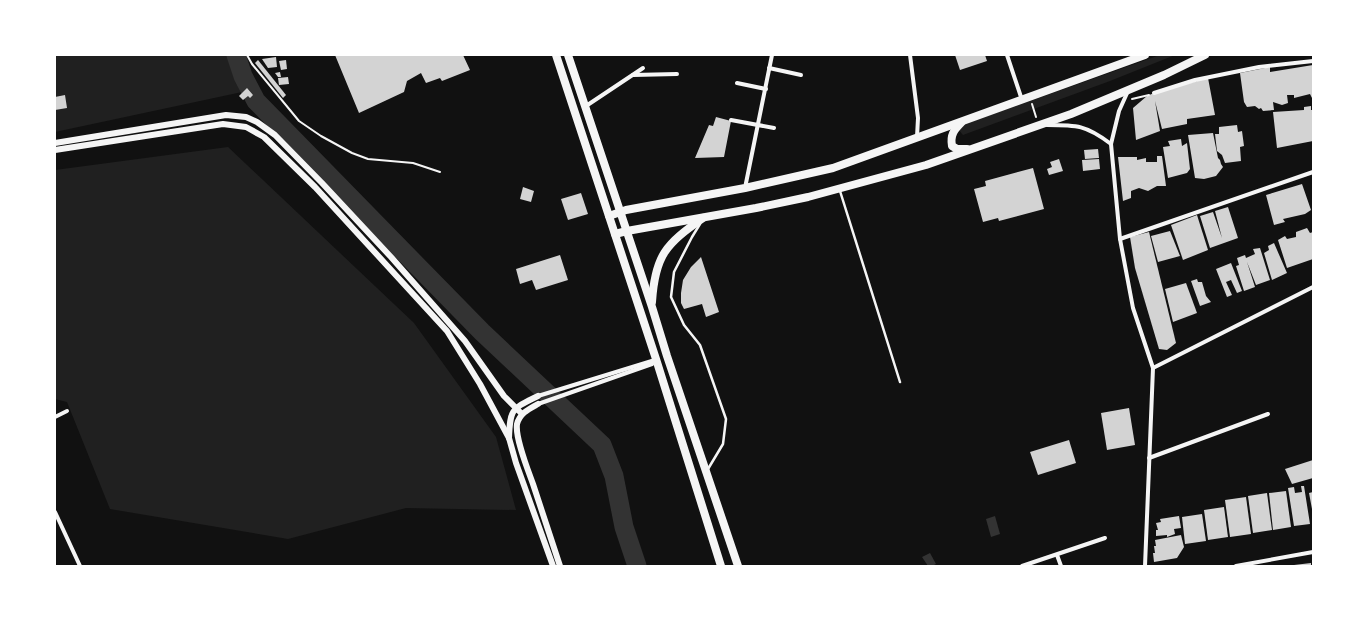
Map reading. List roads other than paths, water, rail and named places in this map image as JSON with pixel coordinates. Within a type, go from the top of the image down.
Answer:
[{"type":"main road","points":[[556,55],[656,360],[721,566]]},
{"type":"main road","points":[[568,55],[738,566]]},
{"type":"main road","points":[[609,216],[621,212],[745,188],[833,168],[1145,55]]},
{"type":"main road","points":[[615,234],[808,197],[926,165],[1039,125],[1128,91],[1205,55]]},
{"type":"main road","points":[[963,120],[952,135],[952,146],[957,149],[964,150],[975,148]]},
{"type":"main road","points":[[652,307],[653,283],[656,268],[661,257],[682,232],[705,216]]},
{"type":"street","points":[[745,188],[772,55]]},
{"type":"street","points":[[910,55],[918,118],[917,138]]},
{"type":"street","points":[[1007,55],[1026,99]]},
{"type":"street","points":[[1154,93],[1195,80],[1259,67],[1313,61]]},
{"type":"street","points":[[586,106],[643,68]]},
{"type":"street","points":[[770,68],[801,75]]},
{"type":"street","points":[[633,75],[677,74]]},
{"type":"street","points":[[737,83],[766,89]]},
{"type":"street","points":[[1128,91],[1122,102],[1111,144],[1120,239],[1133,308],[1153,368],[1144,566]]},
{"type":"street","points":[[55,143],[226,116],[246,117],[257,122],[275,135],[391,257],[465,341],[504,396],[522,414]]},
{"type":"street","points":[[731,120],[774,128]]},
{"type":"street","points":[[55,150],[223,124],[246,127],[256,131],[264,137],[315,187],[385,262],[446,331],[480,384],[509,438],[516,464],[553,566]]},
{"type":"street","points":[[1039,125],[1066,125],[1084,128],[1097,133],[1111,144]]},
{"type":"street","points":[[1120,239],[1313,172]]},
{"type":"street","points":[[1153,368],[1313,287]]},
{"type":"street","points":[[509,438],[510,420],[516,408],[538,396],[651,360],[656,360]]},
{"type":"street","points":[[560,566],[524,459],[517,433],[518,424],[522,414],[525,410],[538,404],[652,364],[656,360]]},
{"type":"street","points":[[55,416],[67,411]]},
{"type":"street","points":[[1149,458],[1268,414]]},
{"type":"street","points":[[55,512],[80,566]]},
{"type":"street","points":[[1022,566],[1105,538]]},
{"type":"street","points":[[1236,566],[1313,552]]},
{"type":"street","points":[[1057,554],[1061,566]]},
{"type":"lane","points":[[840,188],[900,382]]},
{"type":"lane","points":[[705,216],[692,237],[674,272],[671,298],[684,325],[700,345],[726,419],[723,444],[707,471]]},
{"type":"waterway","points":[[236,55],[243,76],[256,101],[482,332],[602,445],[614,476],[624,527],[637,566]]}]
